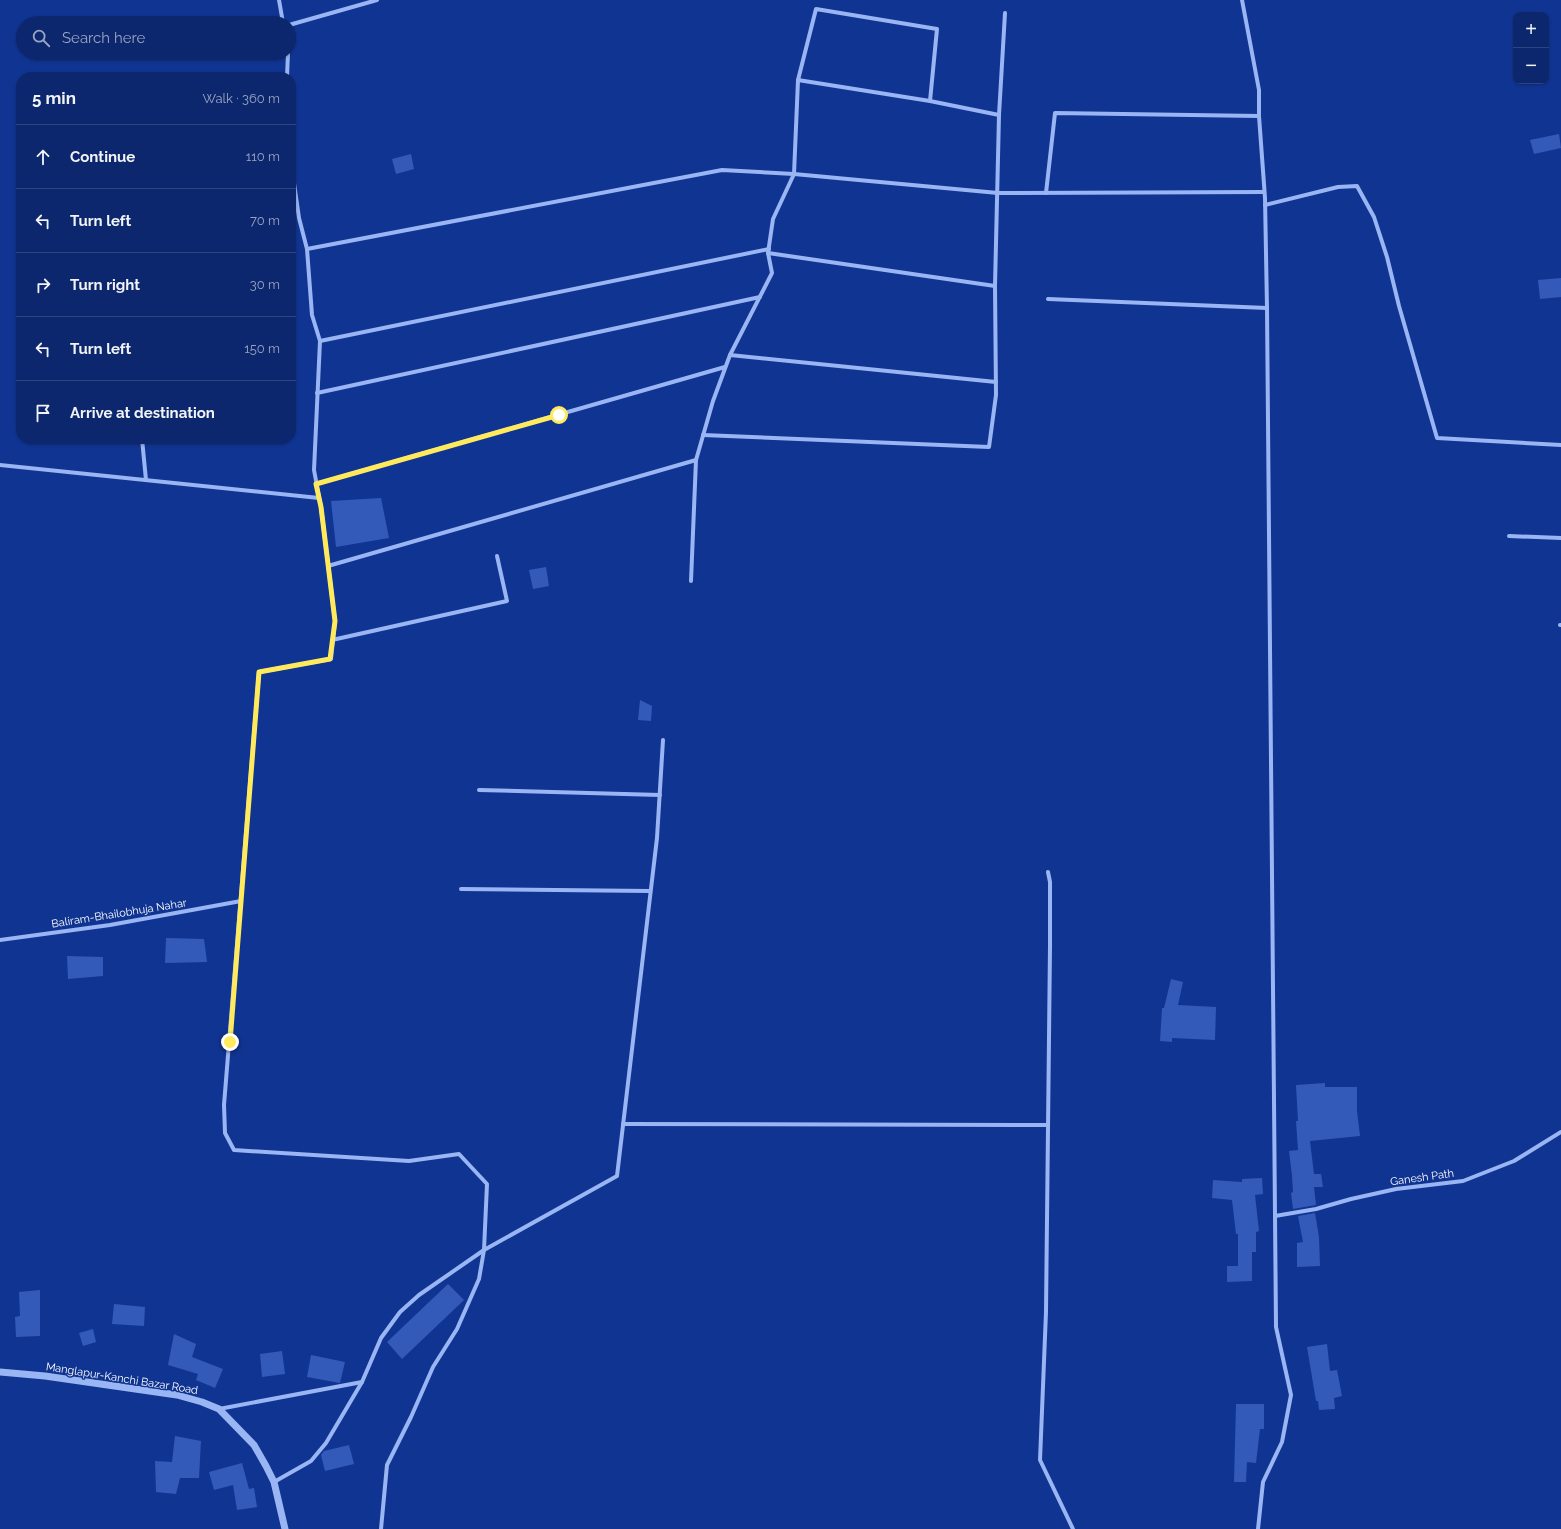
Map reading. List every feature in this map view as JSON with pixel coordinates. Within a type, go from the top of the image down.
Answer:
[{"type":"street","points":[[279,0],[282,16]]},
{"type":"street","points":[[296,23],[377,0]]},
{"type":"street","points":[[1242,0],[1259,90],[1259,116],[1265,205],[1276,1327],[1291,1395],[1282,1442],[1262,1482],[1258,1529]]},
{"type":"street","points":[[691,581],[696,460],[713,401],[725,367],[772,274],[768,251],[773,219],[794,174],[798,80],[816,8],[937,29],[930,101]]},
{"type":"street","points":[[703,435],[989,447],[996,382],[995,286],[999,115],[1004,13]]},
{"type":"street","points":[[287,72],[288,60]]},
{"type":"street","points":[[798,80],[930,101],[999,115]]},
{"type":"street","points":[[1046,193],[1055,113],[1259,116]]},
{"type":"street","points":[[307,249],[722,170],[794,174],[998,193],[1264,192]]},
{"type":"street","points":[[1265,205],[1338,187],[1357,186],[1374,216],[1387,257],[1399,306],[1437,438],[1561,445]]},
{"type":"street","points":[[296,200],[307,249],[312,315],[320,341],[314,470],[335,621],[330,659],[259,672],[224,1105],[225,1133],[234,1150],[409,1161],[459,1154],[487,1184],[484,1250],[479,1279],[457,1329],[432,1367],[411,1417],[387,1465],[381,1529]]},
{"type":"street","points":[[320,341],[768,251],[995,286]]},
{"type":"street","points":[[317,394],[760,297]]},
{"type":"street","points":[[1048,298],[1267,308]]},
{"type":"street","points":[[730,355],[996,382]]},
{"type":"street","points":[[316,484],[725,367]]},
{"type":"street","points":[[142,444],[146,480]]},
{"type":"street","points":[[328,566],[696,460]]},
{"type":"street","points":[[0,466],[319,498]]},
{"type":"street","points":[[1509,536],[1561,538]]},
{"type":"street","points":[[332,640],[507,601],[497,556]]},
{"type":"street","points":[[274,1482],[312,1462],[326,1443],[362,1382],[381,1338],[400,1312],[419,1295],[484,1250],[617,1176],[650,891],[660,795],[663,740]]},
{"type":"street","points":[[479,790],[660,795]]},
{"type":"street","points":[[1048,872],[1050,882],[1050,946],[1046,1312],[1040,1460],[1073,1529]]},
{"type":"street","points":[[461,889],[650,891]]},
{"type":"street","name":"Baliram-Bhailobhuja Nahar","points":[[0,940],[110,925],[241,901]]},
{"type":"street","points":[[623,1124],[1048,1125]]},
{"type":"street","name":"Ganesh Path","points":[[1276,1216],[1316,1209],[1396,1189],[1462,1181],[1514,1161],[1561,1132]]},
{"type":"street","name":"Manglapur-Kanchi Bazar Road","points":[[0,1372],[45,1376],[177,1396],[202,1402],[219,1409],[254,1445],[274,1482],[285,1529]]},
{"type":"street","points":[[219,1409],[362,1382]]},
{"type":"building","points":[[1559,134],[1561,148],[1534,154],[1530,140]]},
{"type":"building","points":[[411,154],[414,169],[396,174],[392,159]]},
{"type":"building","points":[[1561,278],[1561,297],[1540,299],[1538,280]]},
{"type":"building","points":[[381,498],[389,538],[336,547],[331,501]]},
{"type":"building","points":[[546,567],[549,586],[533,589],[529,570]]},
{"type":"building","points":[[640,700],[652,706],[651,721],[638,720]]},
{"type":"building","points":[[166,938],[204,939],[207,962],[165,963]]},
{"type":"building","points":[[67,956],[103,957],[103,976],[68,979]]},
{"type":"building","points":[[1171,979],[1183,982],[1178,1005],[1216,1007],[1215,1040],[1172,1038],[1172,1042],[1160,1041],[1162,1008],[1164,1008]]},
{"type":"building","points":[[1325,1083],[1325,1087],[1357,1087],[1357,1111],[1360,1136],[1310,1141],[1314,1174],[1321,1174],[1323,1187],[1314,1187],[1316,1205],[1293,1209],[1291,1193],[1293,1192],[1292,1176],[1289,1151],[1298,1150],[1296,1085]]},
{"type":"building","points":[[1262,1178],[1263,1194],[1255,1195],[1259,1231],[1256,1232],[1256,1252],[1252,1252],[1252,1281],[1227,1282],[1227,1266],[1238,1266],[1238,1234],[1236,1234],[1232,1200],[1212,1198],[1213,1180],[1242,1182],[1242,1179]]},
{"type":"building","points":[[1315,1213],[1319,1237],[1320,1266],[1297,1267],[1297,1243],[1303,1242],[1298,1216]]},
{"type":"building","points":[[448,1284],[464,1300],[402,1359],[387,1342]]},
{"type":"building","points":[[40,1290],[40,1336],[16,1337],[15,1317],[20,1316],[19,1292]]},
{"type":"building","points":[[114,1304],[145,1307],[144,1326],[112,1324]]},
{"type":"building","points":[[93,1329],[96,1342],[83,1346],[79,1333]]},
{"type":"building","points":[[174,1334],[196,1344],[192,1357],[223,1369],[215,1388],[196,1380],[198,1374],[168,1365]]},
{"type":"building","points":[[1327,1344],[1330,1371],[1337,1370],[1342,1396],[1334,1398],[1335,1409],[1319,1410],[1318,1401],[1316,1401],[1307,1347]]},
{"type":"building","points":[[282,1351],[285,1374],[262,1377],[260,1354]]},
{"type":"building","points":[[311,1355],[345,1362],[340,1383],[307,1377]]},
{"type":"building","points":[[1236,1404],[1264,1404],[1264,1429],[1260,1429],[1256,1463],[1247,1462],[1246,1482],[1234,1482]]},
{"type":"building","points":[[175,1436],[201,1441],[199,1478],[180,1478],[176,1494],[156,1492],[155,1461],[172,1462]]},
{"type":"building","points":[[349,1445],[354,1464],[325,1471],[321,1455],[324,1451]]},
{"type":"building","points":[[242,1463],[249,1489],[254,1488],[257,1507],[237,1510],[233,1485],[214,1490],[209,1472]]},
{"type":"route","points":[[230,1042],[252,744],[259,672],[330,659],[335,621],[321,507],[316,484],[559,415]]}]
